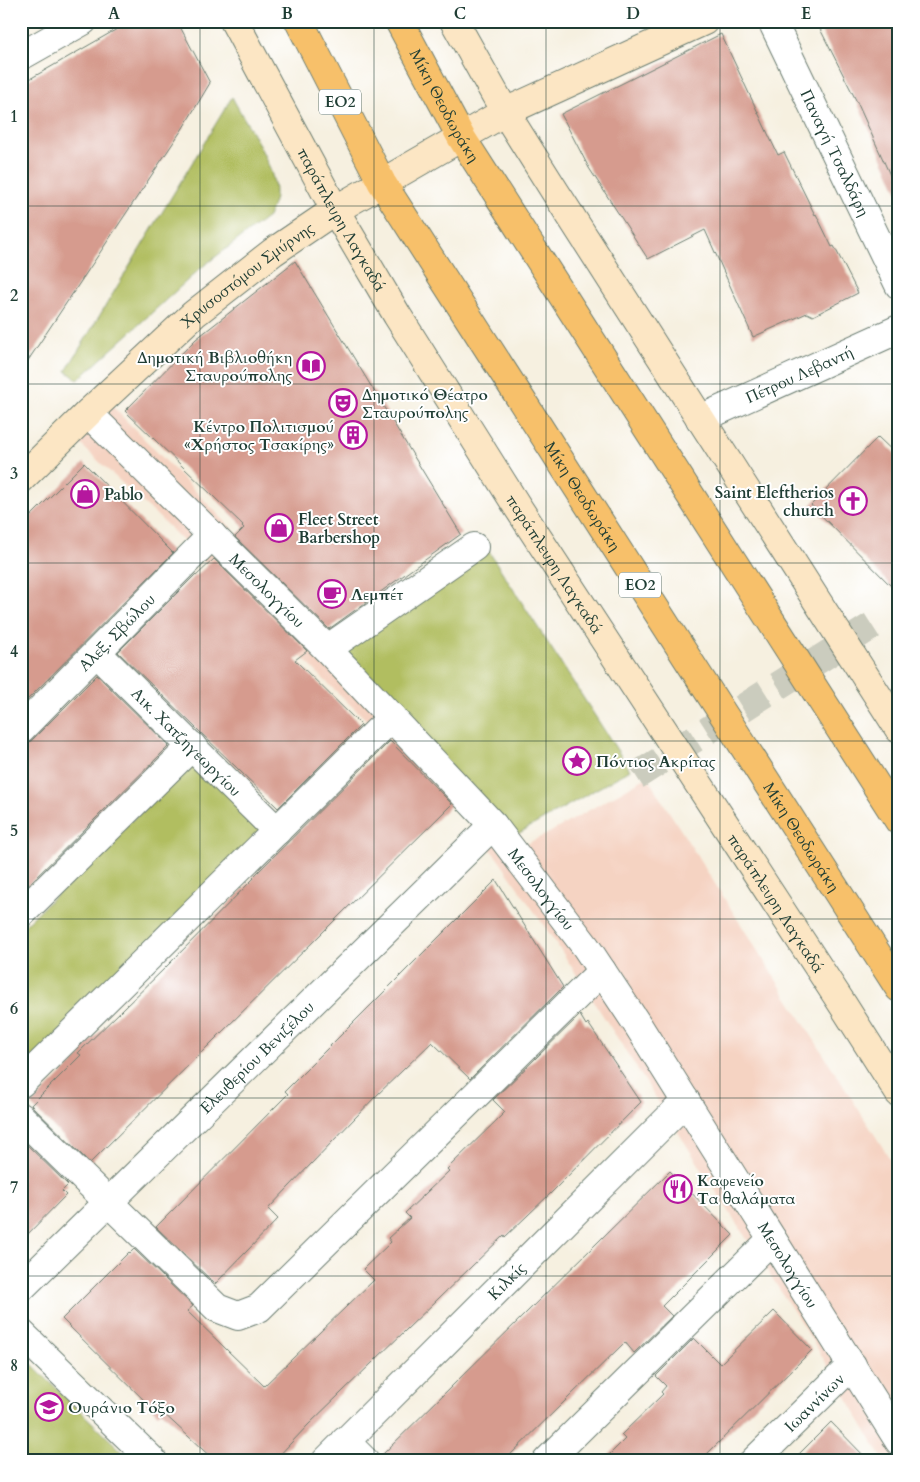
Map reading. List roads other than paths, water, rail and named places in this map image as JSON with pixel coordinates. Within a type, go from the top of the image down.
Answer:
[{"type":"highway","name":"Μίκη Θεοδωράκη","points":[[299,21],[382,183],[899,988]]},
{"type":"highway","name":"Μίκη Θεοδωράκη","points":[[399,21],[461,138],[899,821]]},
{"type":"street","points":[[21,56],[83,21]]},
{"type":"street","name":"παράπλευρη Λαγκαδά","points":[[234,21],[335,210],[397,315],[517,506],[838,996],[899,1093]]},
{"type":"street","points":[[454,21],[505,112],[899,729]]},
{"type":"street","name":"Χρυσοστόμου Σμύρνης","points":[[21,479],[88,413],[202,308],[273,252],[335,210],[505,112],[704,21]]},
{"type":"street","name":"Παναγή Τσαλδάρη","points":[[772,21],[899,285]]},
{"type":"street","name":"Πέτρου Λεβαντή","points":[[700,419],[899,329]]},
{"type":"street","name":"Μεσολογγίου","points":[[88,413],[327,649],[493,825],[602,971],[686,1101],[899,1441]]},
{"type":"street","name":"Αλεξ. Σβώλου","points":[[21,729],[212,535]]},
{"type":"street","points":[[327,649],[474,547]]},
{"type":"street","name":"Αικ. Χατζηγεωργίου","points":[[97,653],[277,830]]},
{"type":"street","points":[[21,1083],[392,717]]},
{"type":"street","points":[[21,914],[192,746]]},
{"type":"street","name":"Ελευθερίου Βενιζέλου","points":[[21,1288],[493,825]]},
{"type":"street","points":[[21,1117],[217,1308],[238,1316],[259,1308],[602,971]]},
{"type":"street","name":"Κιλκίς","points":[[326,1461],[686,1101]]},
{"type":"street","points":[[547,1461],[772,1239]]},
{"type":"street","points":[[21,1333],[154,1461]]},
{"type":"street","name":"Ιωαννίνων","points":[[754,1461],[852,1365]]},
{"type":"street","points":[[345,1441],[365,1461]]},
{"type":"tunnel","points":[[636,776],[875,624]]},
{"type":"place","name":"Δημοτική Βιβλιοθήκη Σταυρούπολης","points":[[311,366]]},
{"type":"place","name":"Δημοτικό Θέατρο Σταυρούπολης","points":[[343,403]]},
{"type":"place","name":"Κέντρο Πολιτισμού «Χρήστος Τσακίρης»","points":[[353,435]]},
{"type":"place","name":"Pablo","points":[[85,494]]},
{"type":"place","name":"Saint Eleftherios church","points":[[853,501]]},
{"type":"place","name":"Fleet Street Barbershop","points":[[279,528]]},
{"type":"place","name":"Λεμπέτ","points":[[332,594]]},
{"type":"place","name":"Πόντιος Ακρίτας","points":[[577,761]]},
{"type":"place","name":"Καφενείο Τα θαλάματα","points":[[678,1189]]},
{"type":"place","name":"Ουράνιο Τόξο","points":[[49,1407]]}]
